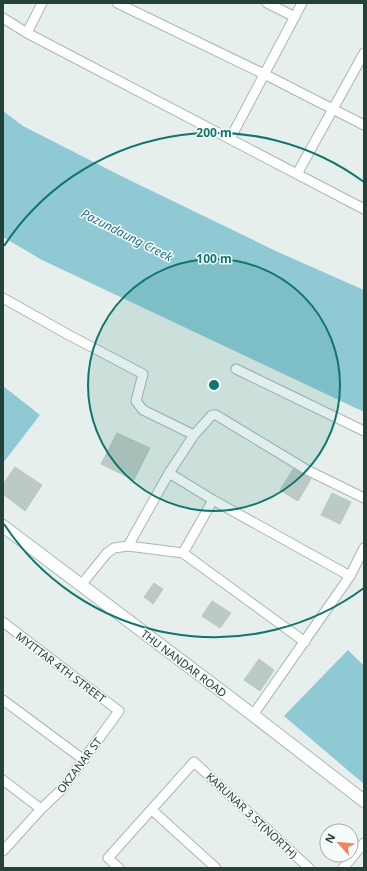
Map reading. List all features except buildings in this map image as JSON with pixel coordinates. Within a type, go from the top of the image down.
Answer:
[{"type":"main road","name":"THU NANDAR ROAD","points":[[3,526],[253,714],[364,801]]},
{"type":"street","points":[[27,33],[42,3]]},
{"type":"street","points":[[117,3],[264,74],[364,125]]},
{"type":"street","points":[[267,3],[294,17]]},
{"type":"street","points":[[230,139],[302,3]]},
{"type":"street","points":[[3,18],[27,33],[364,209]]},
{"type":"street","points":[[297,174],[364,53]]},
{"type":"street","points":[[3,298],[143,374],[136,401],[143,410],[194,435]]},
{"type":"street","points":[[236,369],[364,431]]},
{"type":"street","points":[[128,546],[169,473],[194,435],[212,415],[216,415],[307,470],[364,498]]},
{"type":"street","points":[[169,473],[213,500],[350,576]]},
{"type":"street","points":[[183,553],[213,500]]},
{"type":"street","points":[[81,585],[110,550],[114,548],[128,546],[183,553],[305,642]]},
{"type":"street","points":[[253,714],[350,576],[364,548]]},
{"type":"street","name":"MYITTAR 4TH STREET","points":[[3,622],[119,711]]},
{"type":"street","points":[[3,700],[84,760]]},
{"type":"street","name":"OKZANAR ST","points":[[3,851],[41,809],[62,789],[119,711]]},
{"type":"street","name":"KARUNAR 3 ST(NORTH)","points":[[152,810],[194,762],[309,868]]},
{"type":"street","points":[[3,780],[41,809]]},
{"type":"street","points":[[120,868],[108,858],[152,810],[216,868]]},
{"type":"street","points":[[343,868],[364,843]]},
{"type":"water","name":"Pazundaung Creek","points":[[3,111],[23,126],[119,175],[278,252],[364,290],[364,412],[42,260],[3,237]]},
{"type":"water","points":[[3,386],[40,415],[3,463]]},
{"type":"water","points":[[348,650],[364,666],[364,784],[284,716]]}]
